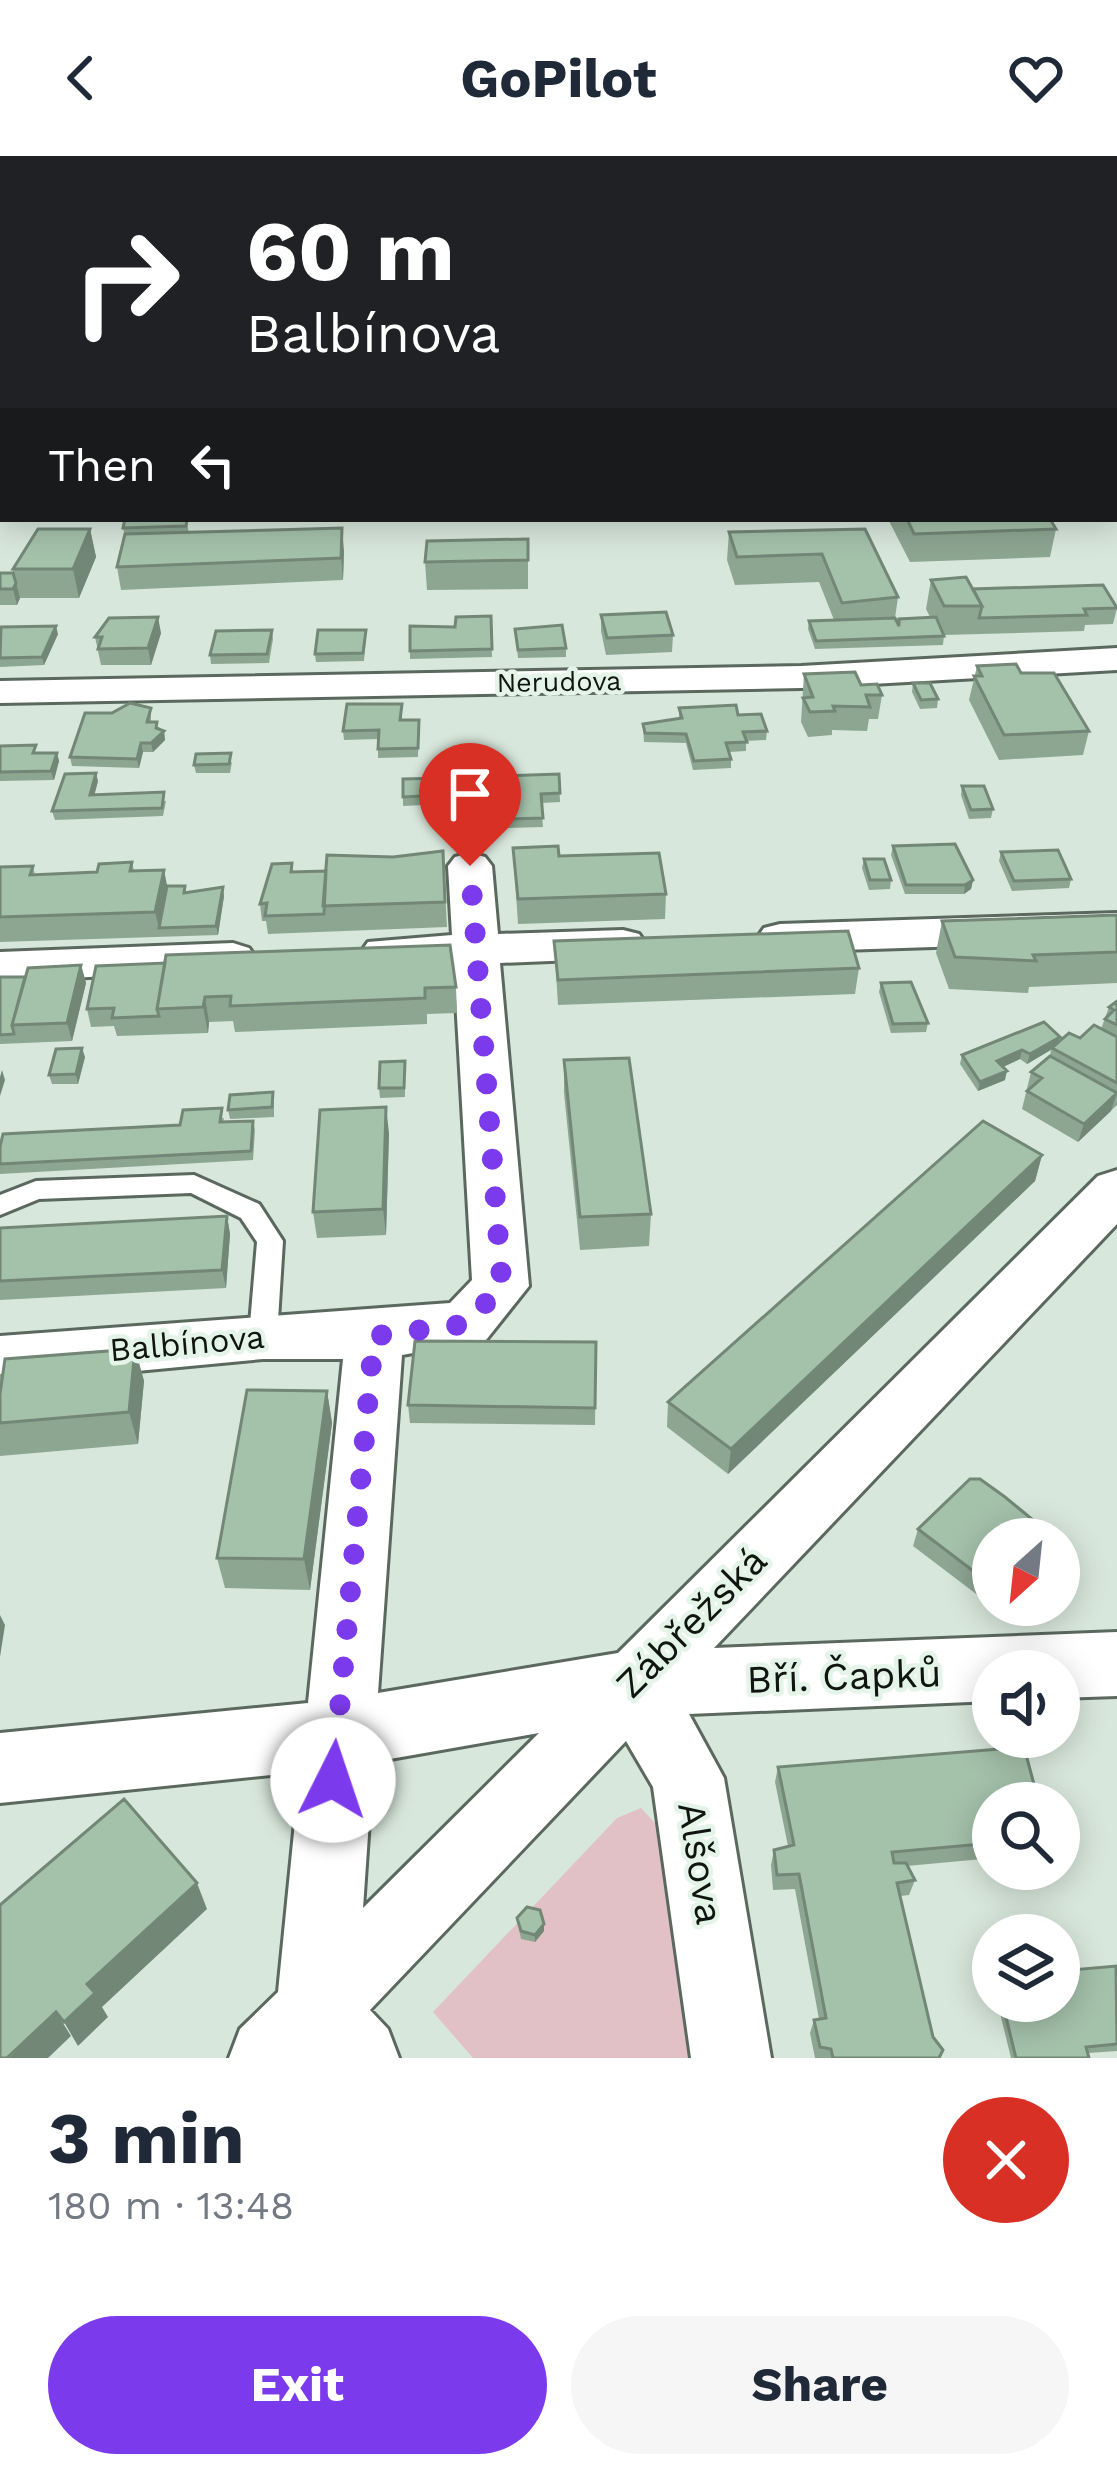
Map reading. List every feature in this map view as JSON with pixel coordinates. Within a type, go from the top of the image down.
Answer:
[{"type":"street","name":"Nerudova","points":[[0,692],[801,677],[1117,659]]},
{"type":"street","name":"Balbínova","points":[[0,1360],[263,1336],[374,1336],[466,1324],[502,1286],[470,866]]},
{"type":"street","points":[[736,940],[1117,927]]},
{"type":"street","points":[[334,954],[665,942]]},
{"type":"street","points":[[0,967],[286,956]]},
{"type":"street","name":"Zábřežská","points":[[315,2042],[630,1684],[1117,1190]]},
{"type":"street","points":[[315,2042],[336,1733],[374,1336]]},
{"type":"street","name":"Bří. Čapků","points":[[0,1768],[336,1733],[630,1684],[1117,1664]]},
{"type":"street","name":"Alšova","points":[[630,1684],[688,1778],[730,2058]]},
{"type":"lane","points":[[0,1206],[36,1190],[194,1184],[250,1210],[270,1240],[263,1336]]},
{"type":"shaded area","points":[[641,1808],[678,1848],[712,2058],[473,2058],[433,2012],[617,1818]]},
{"type":"building","points":[[124,522],[187,522],[186,526],[123,528]]},
{"type":"building","points":[[908,522],[1052,522],[1056,529],[914,534]]},
{"type":"building","points":[[342,528],[341,558],[117,567],[125,534]]},
{"type":"building","points":[[38,529],[90,529],[73,569],[13,569]]},
{"type":"building","points":[[865,529],[898,597],[842,603],[822,554],[737,557],[729,532]]},
{"type":"building","points":[[528,539],[528,560],[425,562],[427,541]]},
{"type":"building","points":[[0,573],[13,573],[13,589],[0,589]]},
{"type":"building","points":[[966,577],[982,606],[944,606],[931,580]]},
{"type":"building","points":[[1103,585],[1117,608],[1084,609],[1087,615],[979,618],[982,606],[973,589]]},
{"type":"building","points":[[666,612],[673,635],[607,638],[601,615]]},
{"type":"building","points":[[491,616],[492,649],[410,651],[410,626],[455,627],[456,617]]},
{"type":"building","points":[[158,617],[148,648],[98,649],[102,637],[95,637],[109,618]]},
{"type":"building","points":[[936,617],[944,636],[816,641],[809,621],[895,618],[899,626],[899,619]]},
{"type":"building","points":[[562,625],[566,648],[518,650],[515,629]]},
{"type":"building","points":[[56,626],[42,657],[0,658],[1,627]]},
{"type":"building","points":[[272,630],[267,654],[210,655],[216,631]]},
{"type":"building","points":[[318,630],[366,630],[363,653],[315,654]]},
{"type":"building","points":[[1016,664],[1021,673],[1054,673],[1089,731],[1004,735],[974,676],[982,676],[977,666]]},
{"type":"building","points":[[855,672],[861,685],[877,684],[882,695],[866,695],[870,707],[833,706],[835,711],[810,712],[803,698],[813,697],[804,674]]},
{"type":"building","points":[[913,683],[930,683],[938,699],[921,700]]},
{"type":"building","points":[[130,703],[151,708],[147,722],[157,722],[156,728],[164,731],[151,743],[141,743],[137,759],[70,757],[85,713],[112,713]]},
{"type":"building","points":[[347,704],[402,704],[400,720],[419,720],[418,748],[378,749],[379,730],[343,731]]},
{"type":"building","points":[[736,705],[738,715],[761,714],[767,731],[743,732],[747,742],[726,743],[731,759],[694,761],[686,734],[645,733],[643,724],[682,718],[679,708]]},
{"type":"building","points":[[36,745],[33,753],[57,753],[51,771],[0,772],[0,746]]},
{"type":"building","points":[[231,753],[229,764],[194,765],[196,754]]},
{"type":"building","points":[[96,773],[90,795],[164,792],[162,808],[52,811],[65,774]]},
{"type":"building","points":[[559,774],[560,793],[541,794],[543,818],[448,821],[445,778]]},
{"type":"building","points":[[442,778],[442,795],[403,797],[403,779]]},
{"type":"building","points":[[962,786],[984,786],[993,809],[971,810]]},
{"type":"building","points":[[955,844],[973,880],[965,885],[906,885],[893,846]]},
{"type":"building","points":[[558,846],[559,856],[659,853],[666,894],[518,899],[513,848]]},
{"type":"building","points":[[1058,850],[1071,879],[1014,881],[1001,852]]},
{"type":"building","points":[[443,851],[445,902],[323,906],[327,855],[393,857]]},
{"type":"building","points":[[864,859],[884,859],[891,880],[870,880]]},
{"type":"building","points":[[132,862],[130,871],[164,870],[155,912],[0,917],[0,867],[33,866],[30,875],[97,872],[99,864]]},
{"type":"building","points":[[292,863],[291,872],[326,871],[324,914],[265,916],[267,903],[260,904],[272,864]]},
{"type":"building","points":[[167,886],[185,886],[184,893],[223,887],[216,926],[159,928]]},
{"type":"building","points":[[1117,915],[1117,952],[1033,955],[1036,961],[955,957],[942,921]]},
{"type":"building","points":[[848,931],[859,968],[558,980],[554,941]]},
{"type":"building","points":[[450,945],[456,987],[425,988],[425,998],[230,1006],[231,996],[205,997],[203,1007],[157,1009],[166,955]]},
{"type":"building","points":[[165,963],[159,1016],[112,1018],[114,1008],[87,1009],[96,966]]},
{"type":"building","points":[[81,965],[67,1023],[12,1025],[28,968]]},
{"type":"building","points":[[0,977],[25,977],[12,1025],[14,1034],[0,1035]]},
{"type":"building","points":[[911,982],[928,1023],[893,1024],[881,983]]},
{"type":"building","points":[[1117,1001],[1117,1025],[1105,1019]]},
{"type":"building","points":[[1044,1022],[1060,1037],[1030,1054],[1022,1050],[997,1061],[1007,1071],[980,1082],[962,1055]]},
{"type":"building","points":[[1094,1025],[1117,1037],[1117,1083],[1052,1048],[1069,1033],[1080,1038]]},
{"type":"building","points":[[82,1048],[76,1074],[49,1075],[56,1049]]},
{"type":"building","points":[[1050,1056],[1117,1093],[1084,1124],[1027,1091],[1042,1078],[1031,1072]]},
{"type":"building","points":[[629,1058],[651,1214],[580,1217],[564,1060]]},
{"type":"building","points":[[405,1061],[404,1088],[379,1088],[380,1062]]},
{"type":"building","points":[[273,1092],[272,1107],[228,1110],[230,1095]]},
{"type":"building","points":[[386,1107],[383,1209],[313,1212],[320,1110]]},
{"type":"building","points":[[222,1108],[220,1122],[253,1121],[251,1151],[0,1164],[3,1134],[180,1125],[183,1110]]},
{"type":"building","points":[[983,1121],[1042,1155],[731,1449],[668,1402]]},
{"type":"building","points":[[227,1216],[222,1270],[0,1281],[0,1228]]},
{"type":"building","points":[[415,1341],[596,1342],[595,1408],[408,1405]]},
{"type":"building","points":[[135,1349],[129,1412],[0,1423],[5,1359]]},
{"type":"building","points":[[247,1390],[327,1391],[304,1559],[217,1558]]},
{"type":"building","points":[[970,1479],[980,1479],[1030,1518],[972,1518],[972,1570],[918,1529]]},
{"type":"building","points":[[972,1751],[972,1758],[1027,1758],[1033,1782],[972,1782],[972,1845],[892,1852],[894,1863],[906,1863],[915,1880],[897,1883],[933,2037],[943,2050],[939,2058],[833,2058],[831,2049],[820,2047],[814,2020],[826,2018],[799,1874],[777,1875],[774,1850],[794,1845],[778,1767]]},
{"type":"building","points":[[124,1799],[197,1883],[87,1984],[95,1993],[64,2022],[56,2012],[9,2058],[0,2058],[0,1905]]},
{"type":"building","points":[[527,1907],[540,1910],[544,1924],[535,1935],[521,1931],[517,1918]]},
{"type":"building","points":[[1116,1966],[1117,2044],[1086,2047],[1089,2058],[1016,2058],[1007,2022],[1080,2022],[1080,1969]]},
{"type":"route","points":[[333,1780],[374,1336],[466,1324],[502,1286],[470,866]]}]
